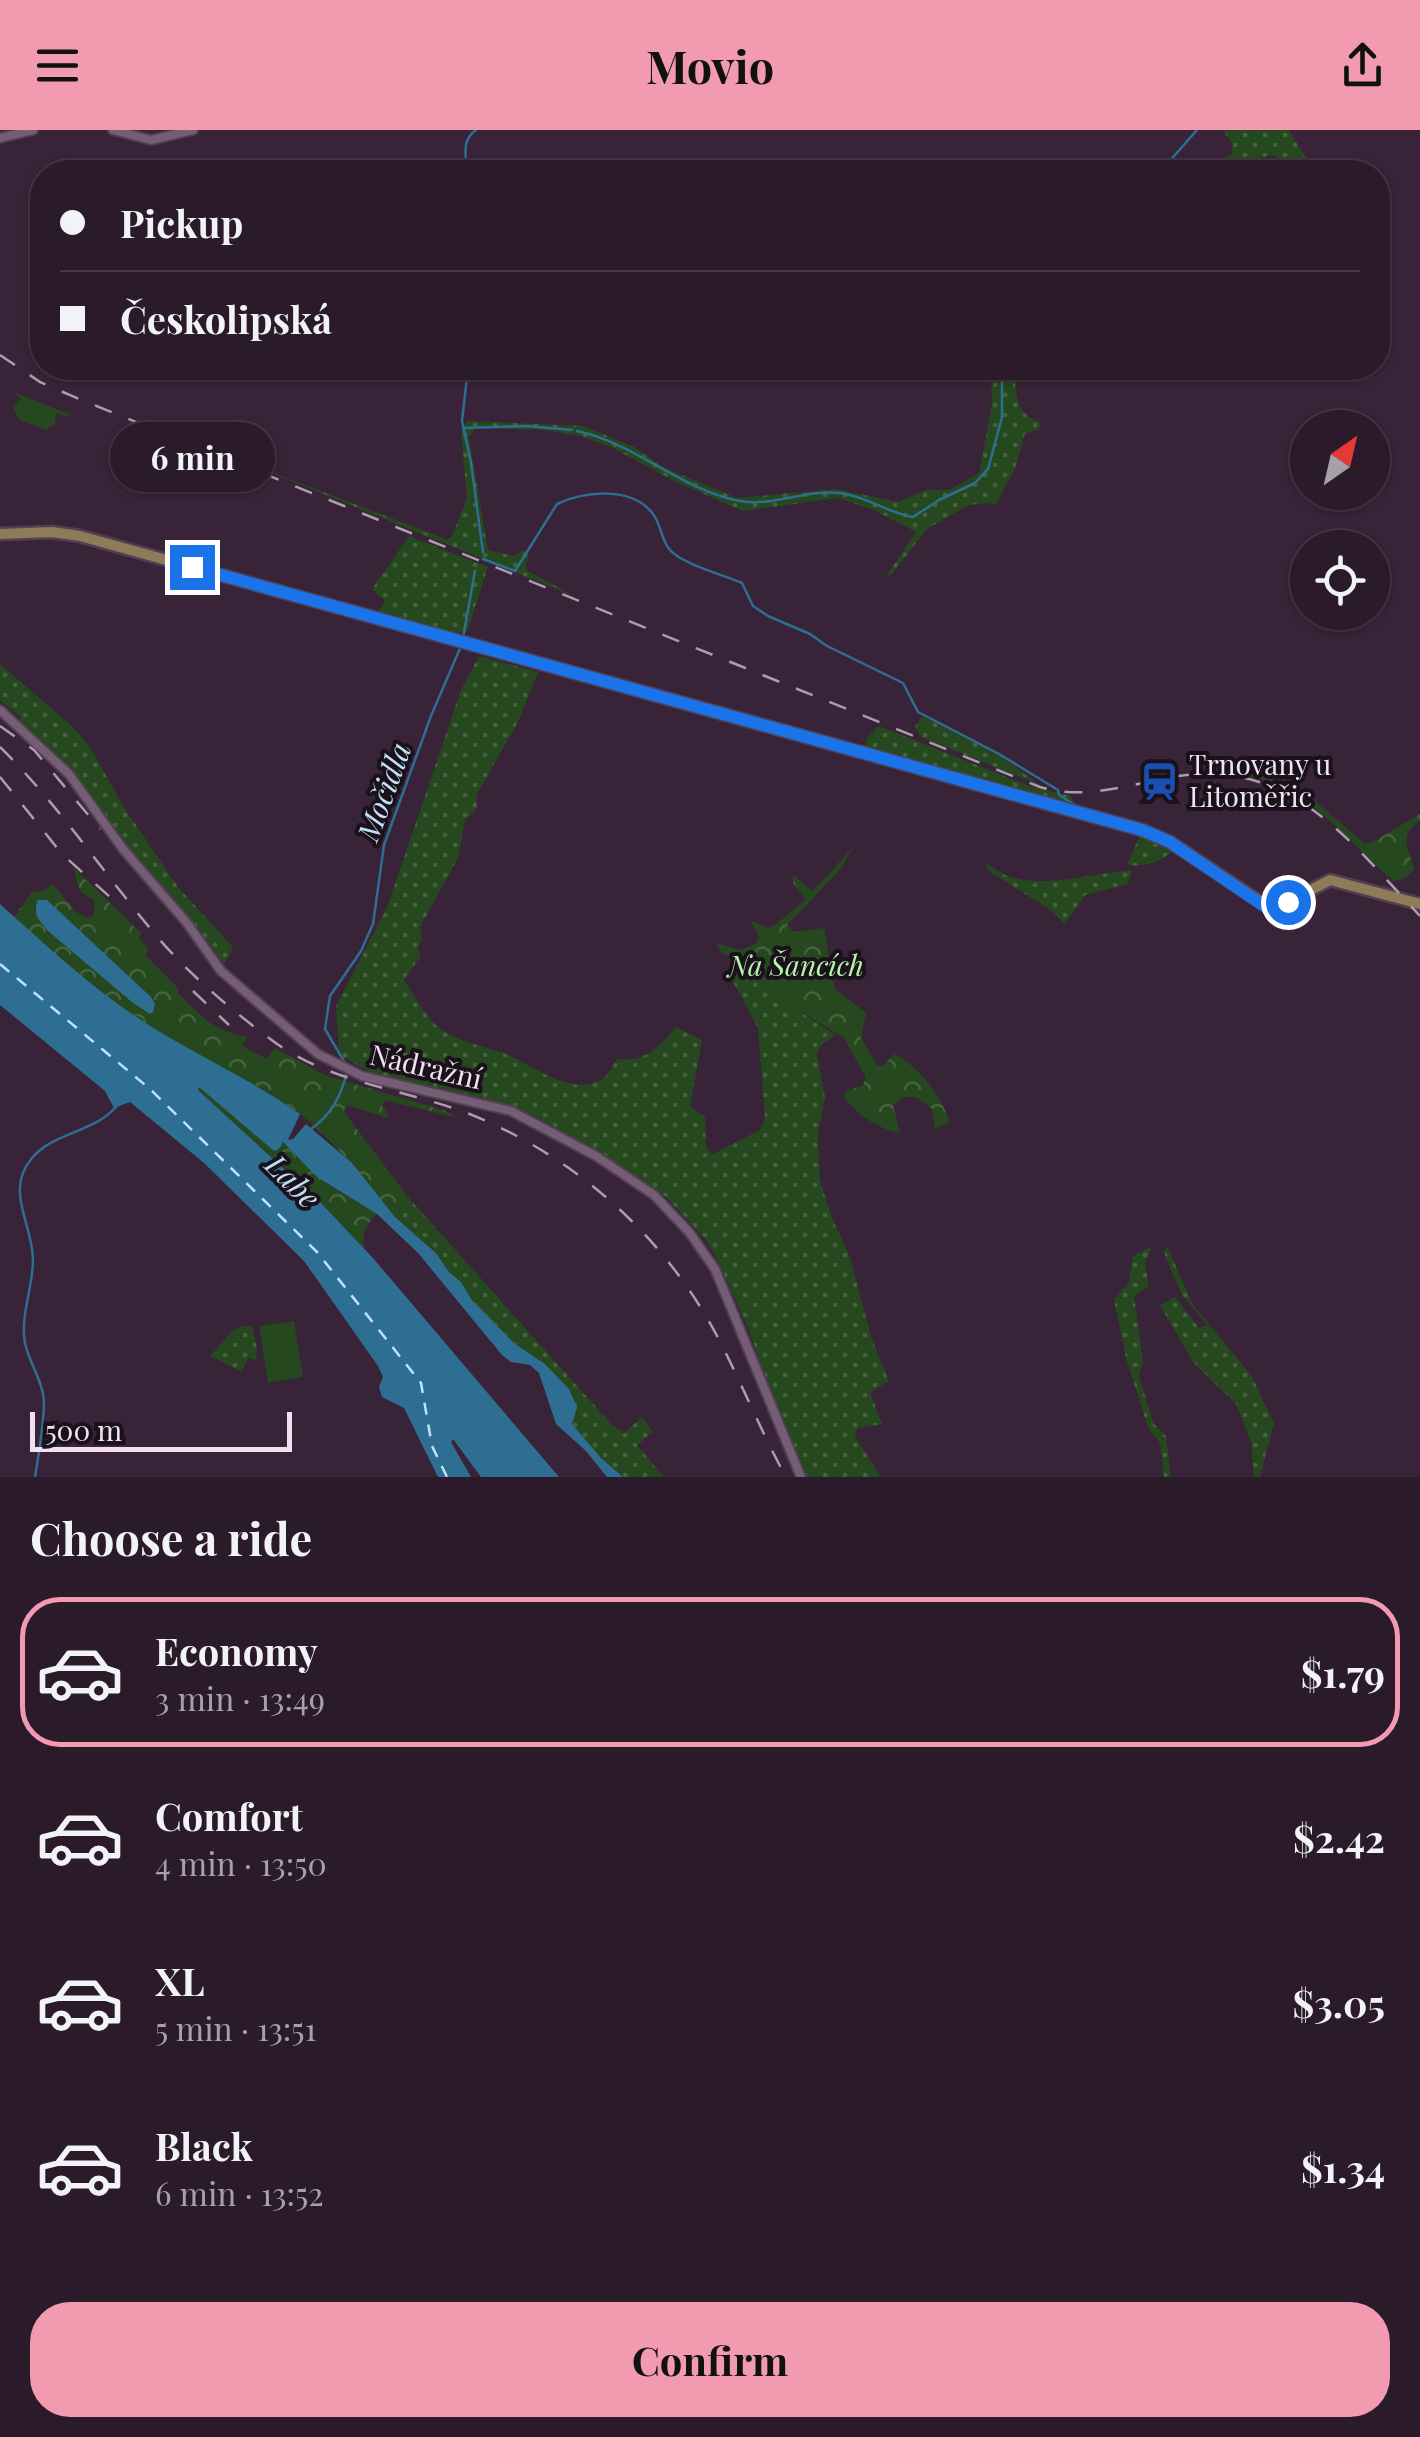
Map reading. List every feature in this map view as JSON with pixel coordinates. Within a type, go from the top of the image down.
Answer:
[{"type":"main road","points":[[0,138],[33,130]]},
{"type":"main road","points":[[113,130],[151,140],[193,130]]},
{"type":"main road","points":[[0,534],[70,534],[1142,830],[1170,842],[1268,907],[1284,904],[1330,880],[1420,904]]},
{"type":"main road","name":"Nádražní","points":[[0,710],[69,774],[123,849],[221,971],[314,1051],[348,1071],[511,1111],[596,1156],[654,1195],[689,1232],[715,1270],[801,1477]]},
{"type":"green space","points":[[1223,130],[1289,130],[1311,160],[1281,160],[1270,155],[1259,160],[1221,160],[1231,154],[1233,145]]},
{"type":"green space","points":[[991,380],[1015,380],[1021,408],[1042,423],[1039,429],[1025,434],[1015,468],[997,503],[968,505],[927,529],[891,575],[887,575],[916,532],[874,510],[838,498],[743,511],[581,436],[544,430],[475,428],[469,437],[488,550],[514,556],[524,550],[528,555],[526,570],[576,597],[245,462],[446,539],[451,538],[467,498],[461,431],[467,421],[583,426],[634,447],[663,467],[737,498],[836,489],[898,502],[926,490],[950,490],[979,473],[992,404]]},
{"type":"green space","points":[[11,391],[69,414],[68,417],[56,413],[55,424],[46,430],[20,420],[13,408],[21,398]]},
{"type":"green space","points":[[409,536],[488,567],[467,632],[451,633],[377,614],[385,601],[372,589]]},
{"type":"green space","points":[[479,656],[538,672],[518,722],[476,796],[477,808],[465,820],[458,858],[420,927],[421,956],[404,980],[427,1015],[451,1035],[501,1052],[572,1084],[601,1080],[617,1059],[651,1052],[676,1027],[702,1040],[690,1106],[705,1117],[706,1147],[713,1154],[760,1130],[765,1119],[758,1028],[732,980],[732,958],[750,967],[788,1004],[836,1035],[821,1045],[817,1054],[825,1098],[818,1133],[820,1181],[850,1257],[872,1340],[889,1381],[871,1395],[882,1424],[855,1432],[881,1477],[807,1477],[717,1259],[706,1240],[666,1197],[595,1149],[548,1129],[518,1110],[374,1074],[339,1055],[336,1006],[388,905],[461,690]]},
{"type":"green space","points":[[0,664],[73,727],[90,747],[125,809],[178,887],[231,945],[233,950],[221,968],[77,781],[0,700]]},
{"type":"green space","points":[[922,716],[997,754],[1040,785],[921,737],[915,727]]},
{"type":"green space","points":[[879,726],[1029,786],[1071,796],[1073,801],[1067,804],[865,748],[866,739]]},
{"type":"green space","points":[[1240,766],[1308,795],[1365,844],[1420,814],[1420,820],[1407,836],[1415,869],[1405,878],[1393,881],[1334,824],[1296,795],[1248,776],[1217,771]]},
{"type":"green space","points":[[1141,833],[1174,848],[1154,862],[1127,865]]},
{"type":"green space","name":"Na Šancích","points":[[854,846],[840,870],[787,925],[793,932],[824,928],[834,988],[866,1013],[861,1038],[878,1066],[895,1054],[929,1083],[950,1122],[935,1129],[932,1109],[916,1097],[904,1097],[893,1105],[900,1133],[862,1115],[844,1097],[845,1092],[863,1085],[866,1077],[843,1037],[788,1004],[750,967],[721,952],[716,943],[741,950],[757,943],[759,936],[750,920],[768,928],[774,926],[806,899],[793,883],[793,875],[813,891]]},
{"type":"green space","points":[[987,864],[1007,876],[1038,881],[1132,870],[1128,884],[1085,895],[1065,924],[1046,907],[987,870]]},
{"type":"green space","points":[[73,867],[141,933],[139,938],[149,950],[145,955],[178,988],[178,993],[209,1022],[247,1037],[242,1046],[267,1059],[275,1048],[327,1076],[443,1110],[458,1118],[385,1100],[382,1106],[387,1118],[350,1106],[345,1108],[344,1112],[408,1197],[395,1217],[310,1122],[264,1090],[125,1009],[14,917],[32,892],[44,891],[52,883],[75,911],[86,918],[93,916],[95,901],[80,891]],"holes":[[[47,900],[155,1004],[48,931],[34,909]]]},
{"type":"green space","points":[[199,1086],[274,1151],[282,1142],[327,1184],[377,1214],[365,1230],[365,1249],[198,1090]]},
{"type":"green space","points":[[408,1197],[613,1426],[624,1433],[642,1417],[653,1432],[637,1445],[664,1477],[623,1477],[601,1458],[572,1424],[569,1389],[545,1364],[514,1343],[467,1296],[461,1282],[436,1253],[395,1217]]},
{"type":"green space","points":[[1152,1246],[1145,1262],[1149,1286],[1134,1296],[1143,1361],[1139,1377],[1154,1424],[1166,1436],[1171,1477],[1164,1477],[1160,1443],[1148,1427],[1127,1362],[1114,1300],[1129,1282],[1133,1256]]},
{"type":"green space","points":[[1167,1246],[1193,1305],[1251,1375],[1274,1423],[1260,1477],[1254,1477],[1251,1442],[1236,1404],[1193,1362],[1160,1305],[1175,1297],[1199,1328],[1207,1325],[1181,1293],[1164,1253]]},
{"type":"green space","points":[[294,1321],[303,1377],[268,1383],[259,1326]]},
{"type":"green space","points":[[252,1326],[257,1348],[256,1360],[248,1358],[242,1372],[210,1356],[231,1332]]},
{"type":"water","points":[[38,900],[47,900],[151,997],[155,1004],[153,1012],[150,1014],[133,1003],[48,931],[36,913]]},
{"type":"water","name":"Labe","points":[[0,904],[121,1006],[300,1114],[288,1140],[306,1124],[352,1163],[395,1217],[436,1253],[471,1299],[514,1343],[545,1364],[569,1389],[577,1407],[572,1424],[623,1477],[607,1477],[556,1424],[539,1373],[530,1365],[511,1362],[502,1355],[418,1253],[377,1214],[317,1177],[283,1142],[274,1151],[199,1087],[373,1258],[559,1477],[481,1477],[453,1439],[451,1442],[471,1477],[438,1477],[404,1408],[382,1397],[379,1387],[383,1377],[378,1366],[304,1261],[204,1163],[130,1102],[114,1108],[105,1091],[0,1005]]},
{"type":"waterway","name":"Močidla","points":[[466,160],[466,144],[476,130]]},
{"type":"waterway","points":[[1171,160],[1197,130]]},
{"type":"waterway","name":"Močidla","points":[[467,380],[462,421],[483,552]]},
{"type":"waterway","points":[[577,431],[619,445],[698,487],[740,501],[840,493],[913,517],[975,483],[988,469],[1002,417],[1002,380]]},
{"type":"waterway","points":[[464,428],[527,426],[572,430]]},
{"type":"waterway","points":[[483,559],[515,571],[557,504],[594,494],[633,499],[653,514],[667,546],[676,555],[742,583],[753,606],[768,616],[903,683],[918,712],[999,754],[1080,808]]},
{"type":"waterway","name":"Močidla","points":[[463,638],[475,571]]},
{"type":"waterway","name":"Močidla","points":[[345,1063],[325,1029],[330,996],[361,951],[373,924],[384,845],[461,646]]},
{"type":"waterway","name":"Močidla","points":[[311,1129],[335,1104],[347,1071]]},
{"type":"waterway","points":[[35,1477],[44,1401],[25,1343],[24,1322],[33,1260],[20,1183],[24,1170],[41,1149],[107,1116],[116,1107]]},
{"type":"ferry route","points":[[0,964],[150,1089],[317,1252],[421,1383],[432,1446],[447,1477]]},
{"type":"railway","points":[[0,355],[30,375]]},
{"type":"railway","points":[[37,380],[1040,787],[1088,792],[1209,774],[1247,778],[1281,791],[1340,832],[1420,916]]},
{"type":"railway","points":[[0,726],[34,750],[100,829]]},
{"type":"railway","points":[[0,747],[43,793],[172,954],[273,1041],[319,1067],[447,1106],[510,1132],[546,1153],[613,1203],[643,1232],[695,1298],[786,1477]]},
{"type":"railway","points":[[0,777],[62,854],[111,898]]},
{"type":"railway","points":[[193,991],[229,1025]]},
{"type":"place","name":"Trnovany u Litoměřic","points":[[1159,781]]},
{"type":"route","points":[[192,567],[1142,830],[1170,842],[1264,906],[1288,902]]}]
